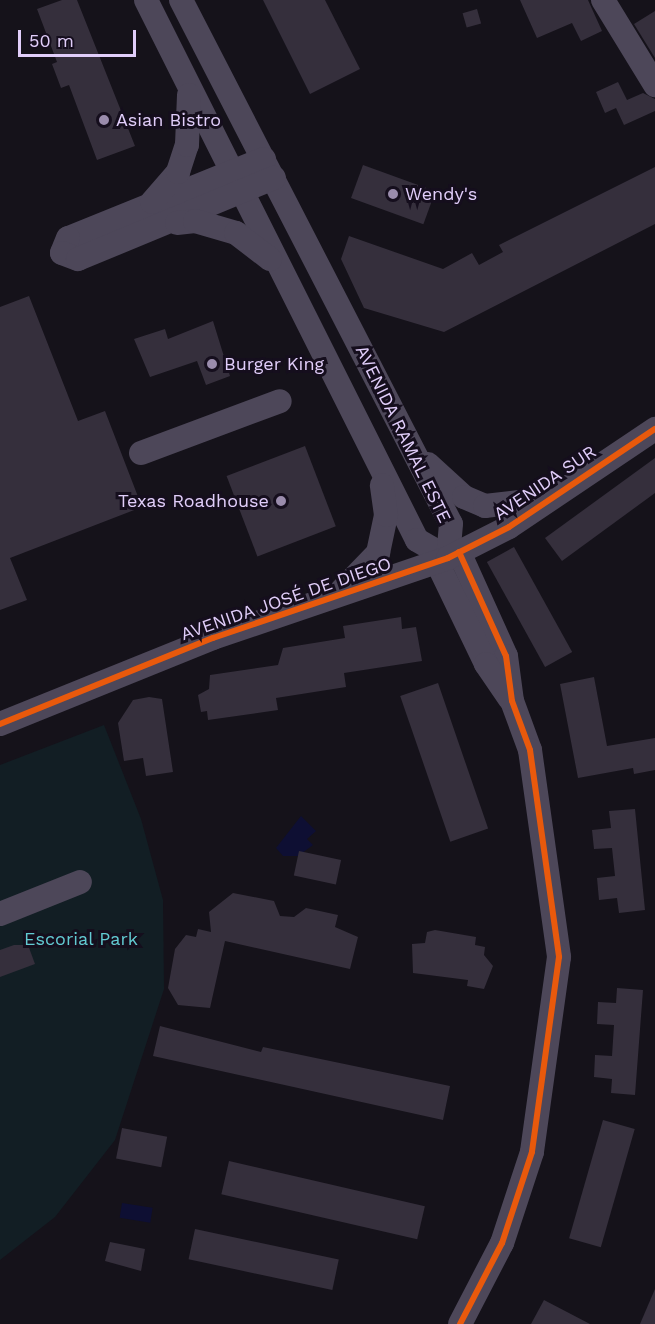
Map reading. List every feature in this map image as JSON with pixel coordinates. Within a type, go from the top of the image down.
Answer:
[{"type":"street","name":"AVENIDA RAMAL ESTE","points":[[146,0],[240,195],[417,540],[448,557],[451,524],[181,0]]},
{"type":"street","points":[[603,0],[655,85]]},
{"type":"street","points":[[151,204],[178,172],[187,145],[188,87]]},
{"type":"street","points":[[269,168],[240,195],[78,259],[62,253],[68,238],[230,172],[269,168]]},
{"type":"street","points":[[166,224],[214,225],[236,233],[276,264]]},
{"type":"street","points":[[141,453],[280,400]]},
{"type":"street","name":"AVENIDA SUR","points":[[448,557],[509,527],[655,429]]},
{"type":"street","points":[[407,438],[464,497],[484,506],[514,506],[551,497]]},
{"type":"street","points":[[324,601],[354,582],[378,553],[386,515],[380,468]]},
{"type":"street","points":[[448,557],[486,664],[512,701],[530,750],[559,957],[532,1152],[502,1243],[460,1324]]},
{"type":"street","name":"AVENIDA JOSÉ DE DIEGO","points":[[0,724],[213,638],[448,557]]},
{"type":"street","points":[[0,914],[80,882]]},
{"type":"green space","name":"Escorial Park","points":[[104,725],[141,819],[163,900],[164,989],[115,1140],[55,1217],[0,1260],[0,765]]},
{"type":"shaded area","points":[[301,816],[316,831],[307,839],[313,845],[298,856],[283,856],[276,848]]},
{"type":"shaded area","points":[[122,1203],[153,1208],[150,1223],[120,1218]]},
{"type":"building","points":[[62,0],[77,0],[135,146],[97,160],[69,85],[61,88],[52,64],[57,62],[37,9]]},
{"type":"building","points":[[263,0],[325,0],[360,69],[310,94]]},
{"type":"building","points":[[520,0],[588,0],[602,31],[581,41],[572,23],[537,38]]},
{"type":"building","points":[[477,9],[481,23],[467,28],[463,13]]},
{"type":"building","points":[[655,11],[655,58],[634,24]]},
{"type":"building","points":[[618,82],[627,100],[643,93],[655,99],[655,111],[624,125],[616,108],[605,113],[596,92]]},
{"type":"building","name":"Wendy's","points":[[363,165],[435,191],[423,224],[351,198]]},
{"type":"building","points":[[655,167],[655,224],[444,332],[364,308],[341,259],[349,236],[443,269],[472,253],[479,265],[503,252],[499,245]]},
{"type":"building","points":[[29,296],[78,421],[105,411],[142,507],[10,558],[27,600],[0,610],[0,307]]},
{"type":"building","points":[[213,321],[230,376],[206,385],[197,361],[150,377],[134,339],[165,329],[168,339]]},
{"type":"building","name":"Texas Roadhouse","points":[[305,446],[336,526],[257,556],[227,476]]},
{"type":"building","points":[[655,458],[655,493],[562,561],[545,538]]},
{"type":"building","points":[[514,547],[572,652],[545,667],[487,562]]},
{"type":"building","points":[[401,617],[402,629],[416,627],[422,661],[344,673],[346,687],[276,698],[278,710],[208,720],[207,711],[201,712],[198,695],[209,689],[210,675],[278,665],[283,648],[345,638],[343,626]]},
{"type":"building","points":[[594,677],[607,746],[655,738],[655,770],[634,774],[633,768],[578,778],[560,684]]},
{"type":"building","points":[[438,683],[488,829],[450,842],[400,696]]},
{"type":"building","points":[[149,697],[162,699],[173,772],[146,776],[143,758],[124,761],[118,723],[133,700]]},
{"type":"building","points":[[635,809],[645,910],[619,913],[617,898],[599,900],[597,878],[615,876],[612,848],[594,849],[592,830],[611,828],[609,811]]},
{"type":"building","points":[[299,851],[341,860],[336,884],[294,875]]},
{"type":"building","points":[[233,893],[274,901],[280,916],[294,917],[306,908],[338,915],[335,927],[358,937],[350,969],[225,941],[210,1008],[178,1005],[168,988],[175,949],[186,935],[196,937],[198,929],[211,932],[209,912]]},
{"type":"building","points":[[435,930],[476,937],[475,945],[485,947],[484,955],[493,966],[484,989],[467,986],[468,980],[413,973],[412,944],[425,943],[427,932]]},
{"type":"building","points":[[14,945],[28,945],[35,964],[0,977],[0,950]]},
{"type":"building","points":[[617,988],[643,990],[635,1095],[611,1093],[612,1079],[594,1077],[595,1055],[612,1056],[614,1025],[597,1024],[598,1002],[616,1003]]},
{"type":"building","points":[[160,1026],[261,1052],[263,1047],[450,1086],[443,1120],[153,1056]]},
{"type":"building","points":[[603,1120],[635,1129],[601,1247],[569,1238]]},
{"type":"building","points":[[122,1128],[167,1137],[161,1167],[116,1158]]},
{"type":"building","points":[[229,1161],[425,1206],[417,1239],[221,1194]]},
{"type":"building","points":[[195,1229],[339,1260],[332,1290],[189,1259]]},
{"type":"building","points":[[110,1242],[145,1249],[141,1271],[105,1261]]},
{"type":"building","points":[[655,1289],[655,1324],[640,1324]]},
{"type":"building","points":[[544,1300],[590,1324],[531,1324]]},
{"type":"cycle path","points":[[0,724],[213,638],[448,558],[509,527],[655,429]]},
{"type":"cycle path","points":[[459,552],[506,656],[512,701],[530,750],[559,957],[532,1152],[502,1243],[460,1324]]},
{"type":"place","name":"Asian Bistro","points":[[104,120]]},
{"type":"place","name":"Wendy's","points":[[393,194]]},
{"type":"place","name":"Burger King","points":[[212,364]]},
{"type":"place","name":"Texas Roadhouse","points":[[281,501]]}]
